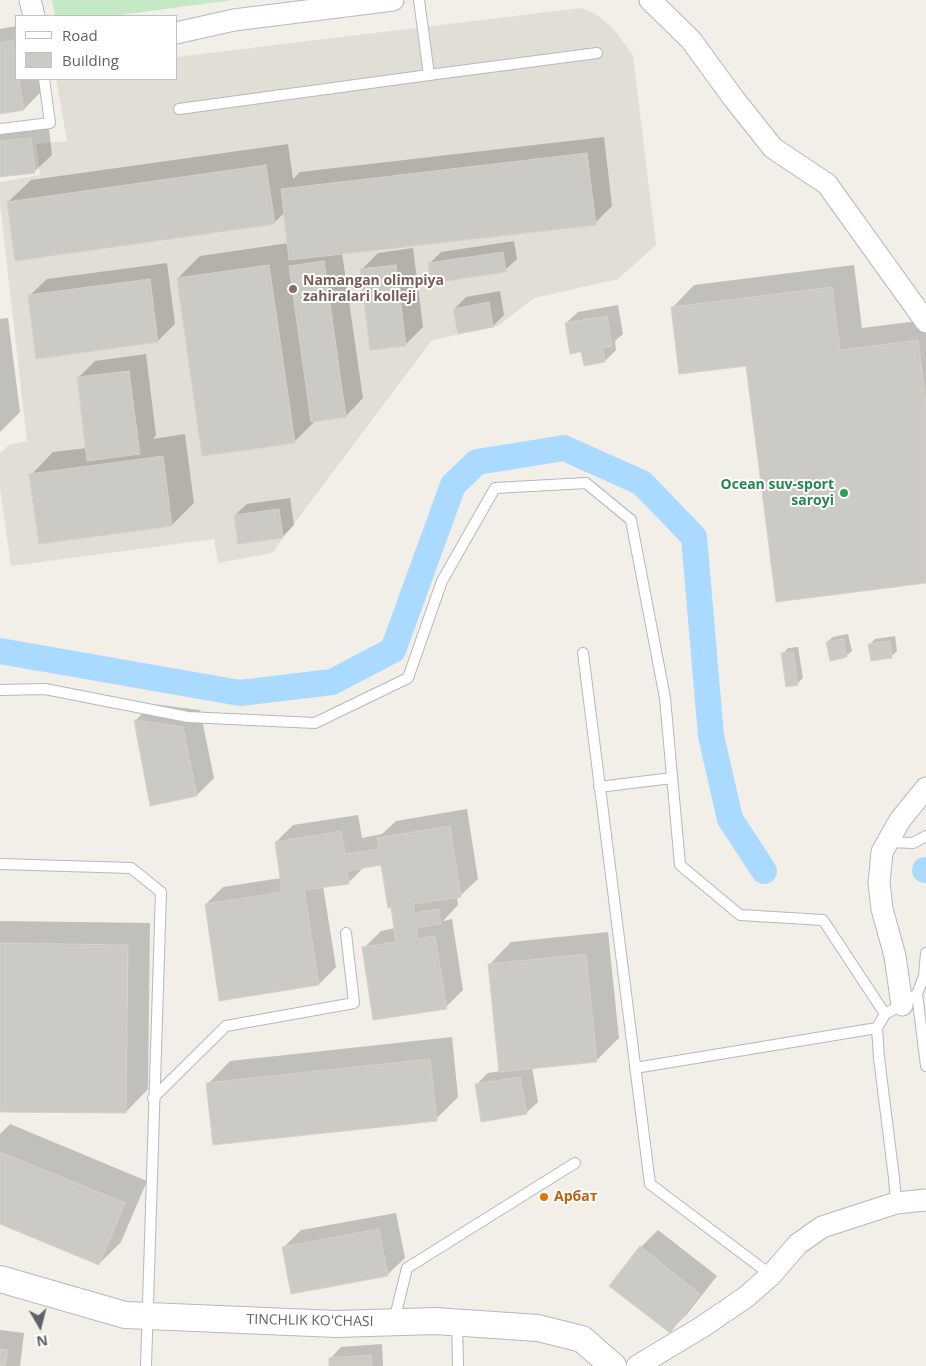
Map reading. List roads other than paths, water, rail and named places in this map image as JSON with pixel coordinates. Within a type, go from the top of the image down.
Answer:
[{"type":"street","points":[[30,0],[34,15]]},
{"type":"street","points":[[178,33],[234,20],[393,0]]},
{"type":"street","points":[[650,0],[691,40],[773,148],[827,184],[926,322]]},
{"type":"street","points":[[902,1004],[894,956],[882,910],[879,883],[885,847],[900,820],[926,788]]},
{"type":"street","points":[[638,1366],[702,1327],[746,1297],[771,1275],[798,1244],[822,1227],[896,1203],[926,1200]]},
{"type":"street","name":"TINCHLIK KO'CHASI","points":[[0,1279],[125,1315],[336,1324],[436,1321],[538,1328],[582,1339],[613,1366]]},
{"type":"lane","points":[[418,0],[429,75]]},
{"type":"lane","points":[[179,109],[597,53]]},
{"type":"lane","points":[[0,129],[50,123],[44,80]]},
{"type":"lane","points":[[0,690],[45,689],[188,718],[315,723],[408,678],[442,581],[495,488],[586,484],[631,520],[665,698],[680,865],[740,915],[823,920],[902,1004],[926,1066]]},
{"type":"lane","points":[[582,653],[650,1184],[771,1275]]},
{"type":"lane","points":[[599,787],[672,778]]},
{"type":"lane","points":[[885,847],[913,843],[926,836]]},
{"type":"lane","points":[[0,864],[131,868],[161,892],[146,1316],[146,1366]]},
{"type":"lane","points":[[154,1098],[226,1026],[354,1003],[346,933]]},
{"type":"lane","points":[[635,1068],[877,1028],[902,1004],[924,976],[926,953]]},
{"type":"lane","points":[[902,1004],[926,1004]]},
{"type":"lane","points":[[877,1028],[896,1203]]},
{"type":"lane","points":[[394,1322],[407,1268],[575,1163]]},
{"type":"lane","points":[[457,1322],[458,1366]]},
{"type":"waterway","points":[[0,651],[240,693],[332,682],[393,650],[453,485],[477,462],[564,448],[642,483],[694,537],[711,736],[730,819],[764,871]]},
{"type":"place","name":"Namangan olimpiya zahiralari kolleji","points":[[293,289]]},
{"type":"place","name":"Ocean suv-sport saroyi","points":[[844,493]]},
{"type":"place","name":"Арбат","points":[[544,1197]]}]
